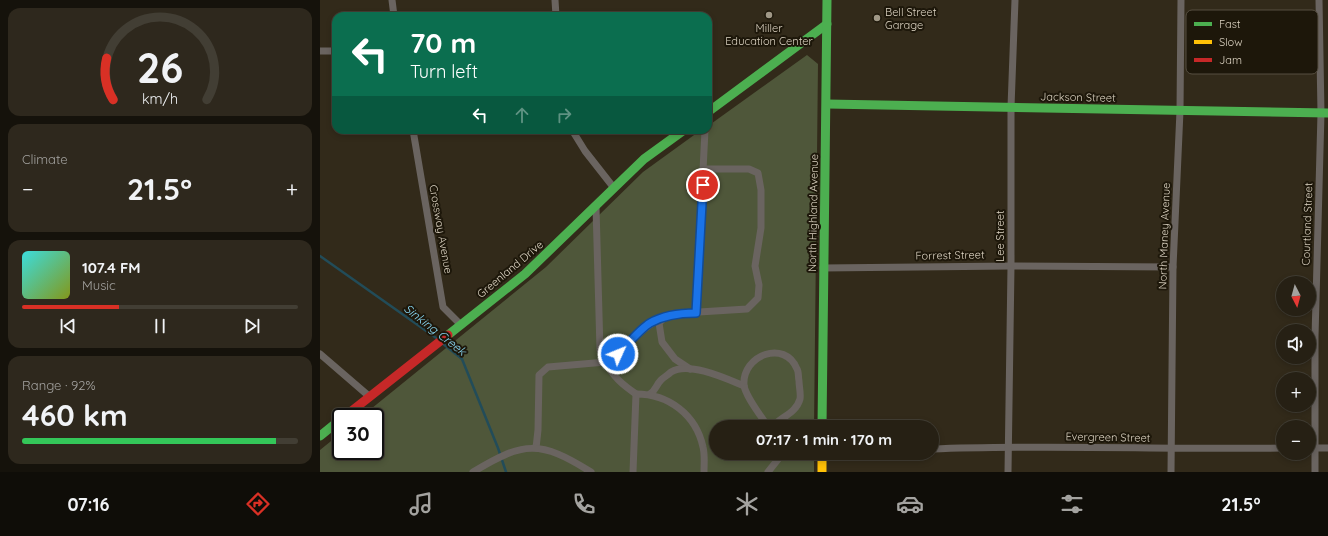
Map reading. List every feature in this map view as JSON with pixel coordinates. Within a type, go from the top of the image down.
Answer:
[{"type":"street","points":[[392,0],[394,12]]},
{"type":"street","points":[[555,0],[556,12]]},
{"type":"street","name":"North Highland Avenue","points":[[822,420],[827,104],[827,0]]},
{"type":"street","name":"Lee Street","points":[[1008,472],[1007,446],[1011,266],[1011,107],[1015,0]]},
{"type":"street","name":"North Maney Avenue","points":[[1171,472],[1173,267],[1180,111],[1181,0]]},
{"type":"street","name":"Courtland Street","points":[[1313,420],[1314,337],[1324,113],[1319,0]]},
{"type":"street","points":[[712,109],[827,24]]},
{"type":"street","points":[[320,51],[332,51]]},
{"type":"street","name":"Jackson Street","points":[[827,104],[1324,113]]},
{"type":"street","name":"Crossway Avenue","points":[[414,134],[443,308],[461,325]]},
{"type":"street","points":[[574,134],[585,151],[614,188]]},
{"type":"street","name":"Greenland Drive","points":[[356,408],[525,274],[644,160],[679,134]]},
{"type":"street","points":[[696,313],[706,134]]},
{"type":"street","points":[[536,448],[538,430],[539,375],[548,367],[606,362],[618,354],[649,323],[665,317],[683,313],[747,310],[758,298],[759,285],[755,266],[761,228],[761,190],[758,174],[749,169],[704,169]]},
{"type":"street","points":[[596,207],[600,350],[612,374],[624,386],[636,394],[650,394],[663,399],[678,407],[690,417],[699,433],[704,449],[704,472]]},
{"type":"street","name":"Forrest Street","points":[[824,268],[1011,266],[1173,267]]},
{"type":"street","points":[[665,317],[660,323],[662,342],[675,359],[690,369]]},
{"type":"street","points":[[763,420],[744,386],[746,369],[759,356],[774,353],[788,357],[797,369],[800,399],[792,412],[782,420]]},
{"type":"street","points":[[320,354],[370,397]]},
{"type":"street","points":[[674,371],[675,359]]},
{"type":"street","points":[[650,394],[656,390],[660,380],[674,371],[690,369],[711,372],[744,386]]},
{"type":"street","points":[[633,472],[636,394]]},
{"type":"street","points":[[320,436],[332,426]]},
{"type":"street","name":"Evergreen Street","points":[[939,449],[1007,446],[1172,449],[1276,448]]},
{"type":"street","points":[[473,472],[498,457],[525,448],[544,449],[576,463],[591,472]]},
{"type":"street","points":[[1316,448],[1328,448]]},
{"type":"street","points":[[768,472],[777,460]]},
{"type":"street","points":[[822,460],[822,472]]},
{"type":"street","name":"Courtland Street","points":[[1314,460],[1315,472]]},
{"type":"green space","points":[[807,55],[818,64],[814,420],[709,420],[709,460],[814,460],[814,472],[320,472],[320,450],[332,440],[332,460],[384,460],[384,408],[372,408],[546,267],[643,172],[695,134],[712,134],[712,123]]},
{"type":"waterway","name":"Sinking Creek","points":[[320,256],[439,340]]},
{"type":"waterway","name":"Sinking Creek","points":[[442,343],[462,359],[498,448],[506,472]]},
{"type":"traffic: fast","points":[[822,420],[827,0]]},
{"type":"traffic: fast","points":[[712,109],[827,24]]},
{"type":"traffic: fast","points":[[827,104],[1328,113]]},
{"type":"traffic: fast","points":[[448,335],[525,274],[644,159],[678,134]]},
{"type":"traffic: fast","points":[[320,436],[332,426]]},
{"type":"traffic: slow","points":[[822,460],[822,472]]},
{"type":"traffic: jam","points":[[355,408],[448,335]]},
{"type":"place","name":"Miller Education Center","points":[[769,15]]},
{"type":"place","name":"Bell Street Garage","points":[[877,18]]},
{"type":"route","points":[[618,354],[649,323],[665,317],[683,313],[696,313],[703,185]]}]
